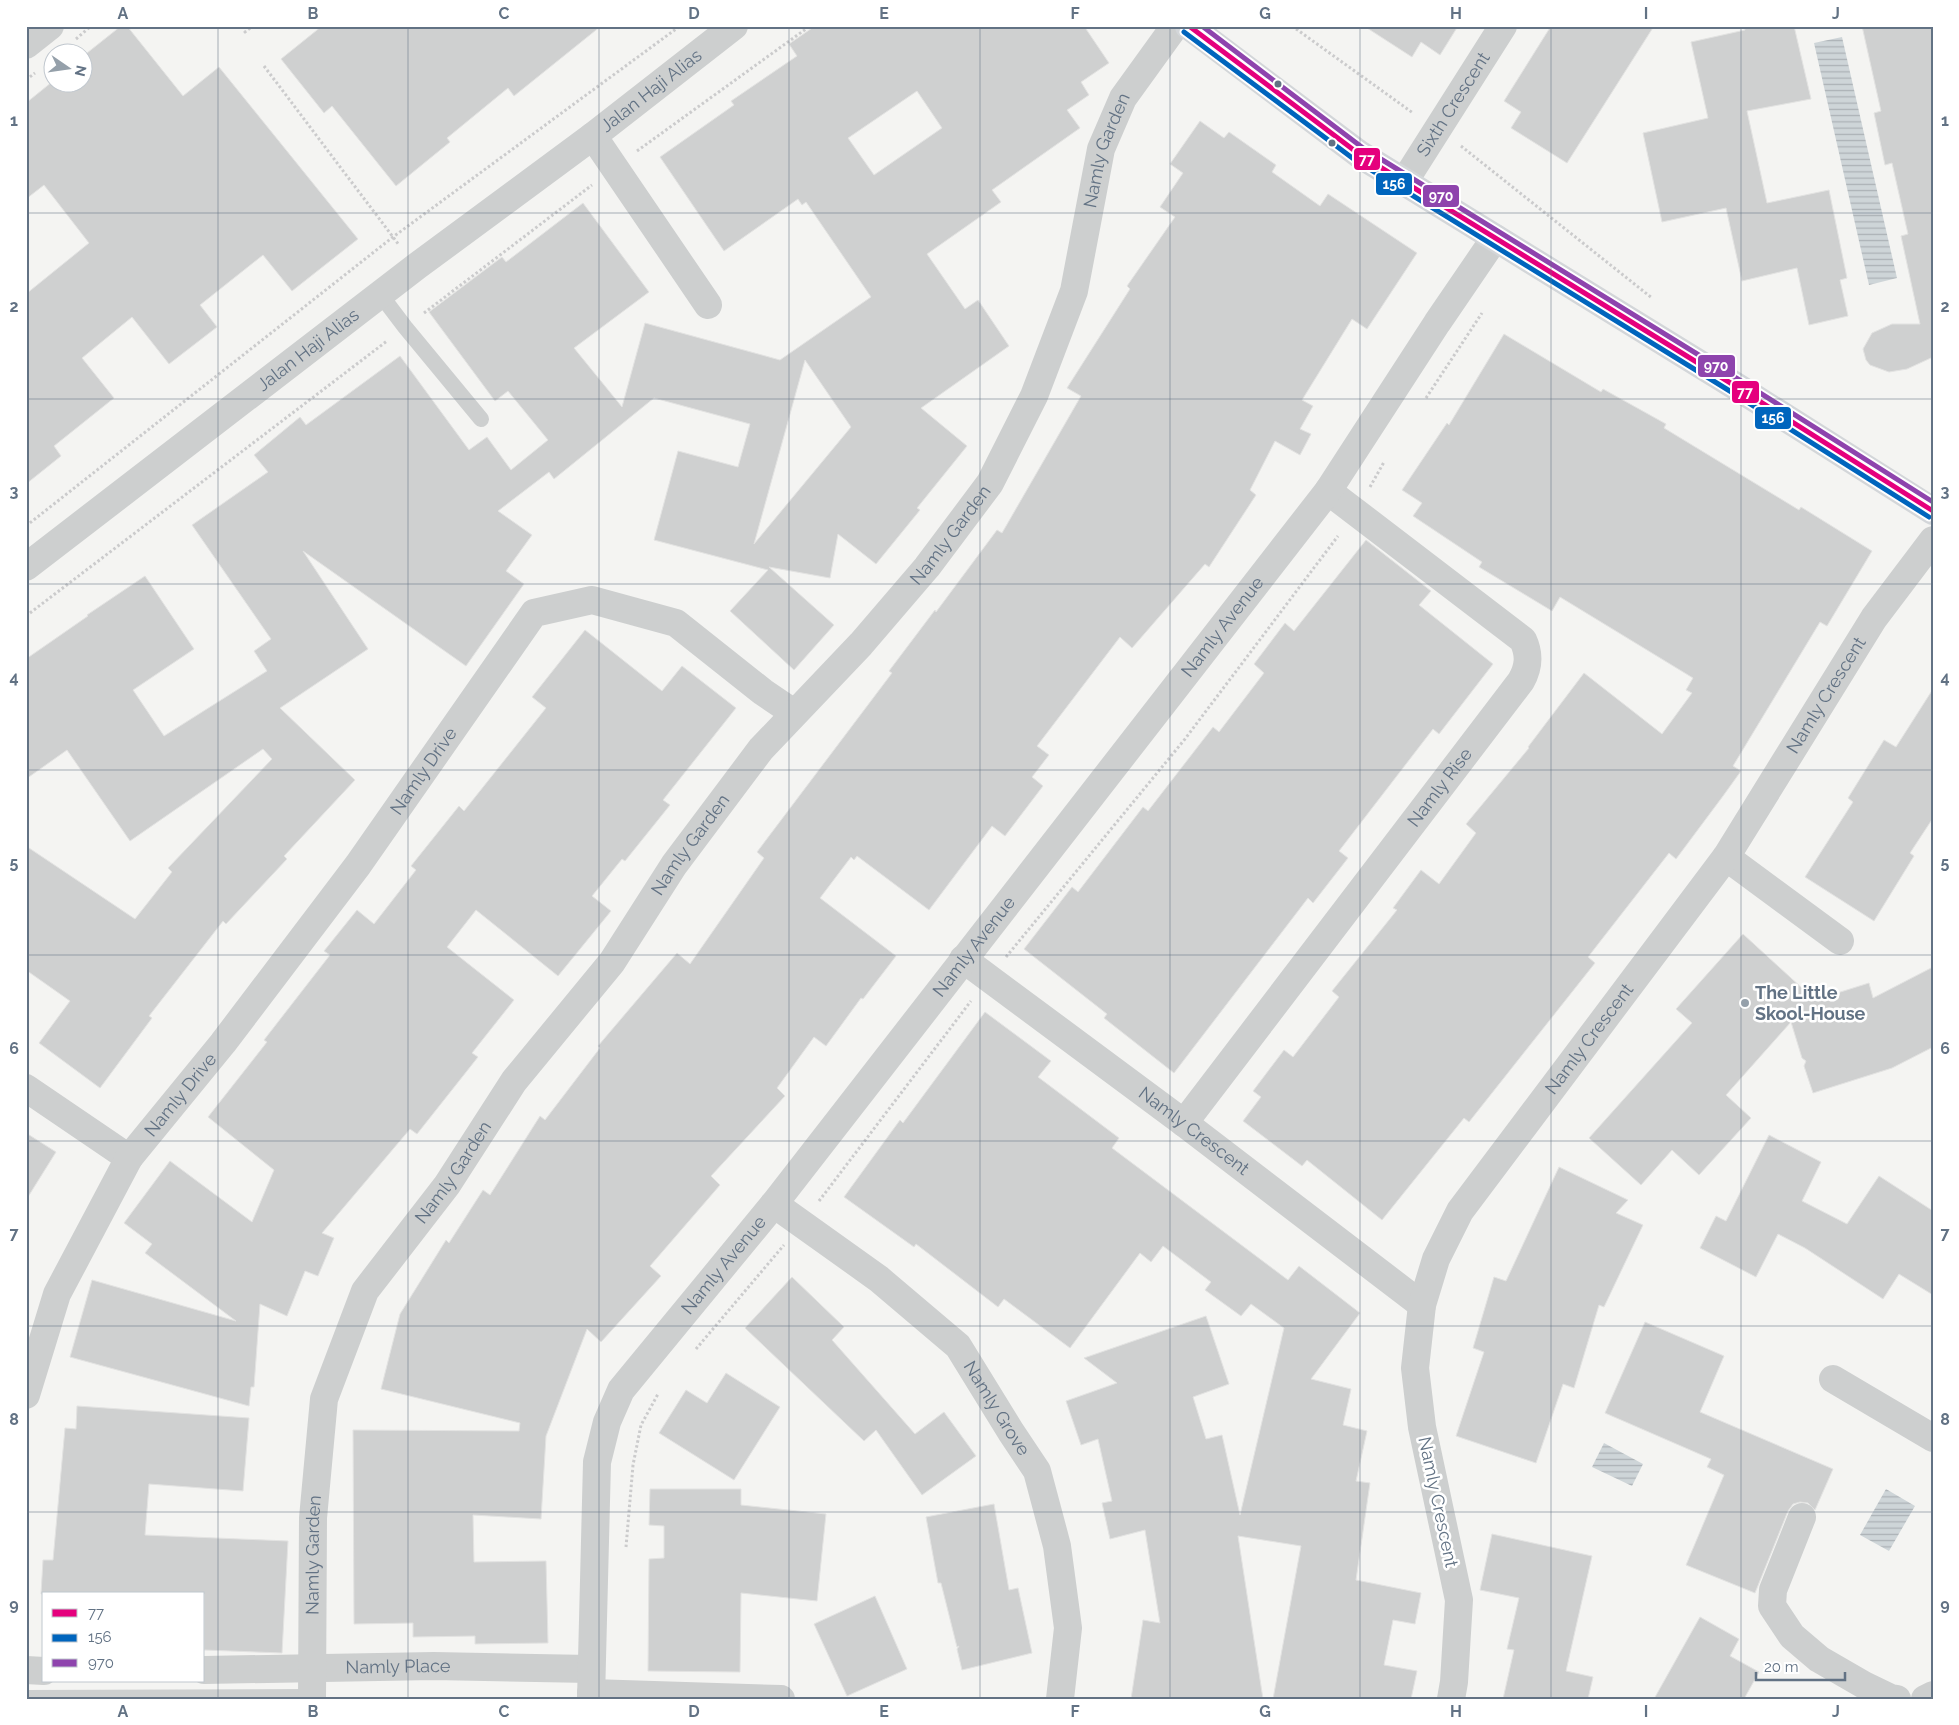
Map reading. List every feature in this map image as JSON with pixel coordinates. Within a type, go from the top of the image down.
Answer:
[{"type":"main road","points":[[1189,26],[1359,154],[1737,387],[1933,511]]},
{"type":"street","points":[[26,45],[50,26]]},
{"type":"street","name":"Jalan Haji Alias","points":[[26,566],[416,266],[593,136],[734,26]]},
{"type":"street","name":"Namly Garden","points":[[312,1698],[313,1518],[324,1399],[365,1291],[447,1185],[514,1081],[612,962],[674,865],[760,749],[861,644],[927,567],[990,483],[1034,396],[1074,291],[1101,149],[1123,98],[1175,26]]},
{"type":"street","name":"Sixth Crescent","points":[[1404,182],[1503,26]]},
{"type":"street","name":"Jalan Haji Alias","points":[[593,136],[708,305]]},
{"type":"street","name":"Namly Avenue","points":[[591,1687],[597,1462],[607,1422],[622,1390],[774,1204],[1328,491],[1494,238]]},
{"type":"street","name":"Namly Rise","points":[[1184,1123],[1527,671],[1527,650],[1523,640],[1328,491]]},
{"type":"street","name":"Namly Crescent","points":[[1450,1699],[1454,1682],[1459,1600],[1422,1427],[1415,1368],[1422,1305],[1436,1259],[1460,1212],[1726,857],[1874,618],[1933,540]]},
{"type":"street","name":"Namly Drive","points":[[26,1395],[57,1294],[129,1158],[222,1043],[358,865],[534,613],[592,600],[676,623],[763,692],[794,714]]},
{"type":"street","points":[[1726,857],[1840,941]]},
{"type":"street","name":"Namly Crescent","points":[[963,959],[1184,1123],[1422,1305]]},
{"type":"street","points":[[26,1088],[129,1158]]},
{"type":"street","name":"Namly Grove","points":[[774,1204],[879,1279],[958,1346],[1037,1471],[1058,1546],[1068,1628],[1060,1699]]},
{"type":"street","points":[[1833,1379],[1933,1438]]},
{"type":"street","points":[[1802,1517],[1773,1590],[1772,1606],[1792,1636],[1819,1659],[1864,1686],[1891,1698],[1898,1699]]},
{"type":"street","name":"Namly Place","points":[[205,1670],[434,1666],[591,1687],[780,1699]]},
{"type":"street","points":[[26,1670],[42,1671]]},
{"type":"street","points":[[1925,1699],[1933,1695]]},
{"type":"lane","points":[[380,294],[481,418]]},
{"type":"lane","points":[[26,1698],[312,1698]]},
{"type":"path","points":[[244,26],[245,32],[253,26]]},
{"type":"path","points":[[26,526],[393,237],[680,26]]},
{"type":"path","points":[[1292,26],[1455,142],[1655,300]]},
{"type":"path","points":[[264,66],[416,266]]},
{"type":"shaded area","points":[[1842,37],[1897,278],[1869,285],[1814,43]]},
{"type":"shaded area","points":[[1604,1443],[1643,1464],[1632,1486],[1592,1467]]},
{"type":"shaded area","points":[[1886,1489],[1915,1506],[1889,1551],[1860,1535]]},
{"type":"building","points":[[121,26],[127,26],[183,96],[219,67],[358,239],[292,291],[263,255],[200,305],[217,327],[169,364],[132,317],[82,358],[114,398],[54,446],[61,456],[26,484],[26,294],[89,243],[44,185],[26,199],[26,103],[42,90],[42,92],[92,92],[92,49]]},
{"type":"building","points":[[322,26],[601,26],[514,96],[508,88],[447,138],[450,142],[396,186],[332,106],[324,113],[281,59]]},
{"type":"building","points":[[815,26],[1084,26],[1109,63],[1081,82],[1089,95],[1067,110],[1080,128],[992,190],[1001,202],[927,254],[965,309],[978,300],[1009,346],[921,408],[967,446],[917,508],[920,510],[876,564],[838,534],[830,578],[769,567],[834,625],[794,670],[730,611],[768,570],[654,540],[678,451],[738,467],[750,424],[654,398],[554,479],[549,472],[498,511],[532,535],[506,571],[524,584],[466,666],[303,551],[368,649],[280,708],[355,780],[284,856],[287,859],[226,924],[223,921],[149,1016],[152,1018],[100,1088],[39,1043],[70,1001],[26,970],[26,846],[135,919],[172,872],[168,868],[272,759],[263,749],[130,841],[67,750],[26,779],[26,659],[145,576],[194,649],[133,690],[164,736],[267,671],[254,651],[271,639],[192,525],[268,472],[254,455],[300,417],[306,425],[400,356],[469,450],[487,437],[511,470],[548,440],[508,391],[495,401],[429,312],[502,257],[506,262],[583,203],[649,292],[574,348],[622,407],[645,323],[780,360],[871,297],[806,202],[802,205],[798,199],[724,251],[660,157],[734,105],[731,101],[797,56],[789,44]],"holes":[[[917,91],[942,128],[874,175],[848,138]],[[805,360],[851,427],[754,544]]]},
{"type":"building","points":[[1364,26],[1458,26],[1440,55],[1421,42],[1412,57]]},
{"type":"building","points":[[1551,26],[1654,26],[1567,163],[1511,128],[1521,112],[1504,101]]},
{"type":"building","points":[[1744,26],[1794,26],[1811,99],[1747,111],[1767,203],[1829,190],[1847,278],[1840,280],[1848,316],[1809,325],[1797,268],[1742,281],[1726,208],[1662,222],[1643,133],[1708,118],[1691,42],[1745,30]]},
{"type":"building","points":[[1862,26],[1933,26],[1933,357],[1907,369],[1889,372],[1870,365],[1866,360],[1863,349],[1872,333],[1892,324],[1920,324],[1901,236],[1908,234],[1892,163],[1885,165],[1874,113],[1881,111]]},
{"type":"building","points":[[1200,121],[1224,138],[1229,132],[1276,165],[1272,172],[1320,206],[1328,194],[1417,253],[1367,329],[1352,319],[1302,400],[1313,406],[1300,429],[1311,434],[1300,455],[1275,441],[1250,490],[1256,495],[1209,567],[1205,564],[1132,648],[1120,637],[1037,746],[1049,755],[1032,777],[1043,786],[1005,836],[992,826],[929,910],[857,856],[854,860],[851,857],[820,898],[896,956],[863,999],[861,998],[826,1046],[814,1037],[777,1088],[785,1096],[711,1176],[720,1185],[650,1266],[661,1276],[601,1342],[587,1329],[546,1436],[541,1519],[473,1515],[474,1562],[546,1561],[548,1643],[475,1644],[475,1636],[413,1637],[413,1623],[354,1624],[353,1430],[519,1431],[520,1423],[381,1389],[400,1314],[446,1240],[449,1243],[483,1190],[490,1195],[540,1116],[545,1120],[600,1048],[598,1046],[677,953],[690,964],[764,858],[757,852],[892,673],[889,671],[935,610],[936,612],[997,530],[1002,533],[1081,396],[1067,388],[1130,289],[1127,286],[1175,217],[1160,207],[1183,173],[1170,164]]},
{"type":"building","points":[[1504,334],[1601,392],[1603,389],[1666,424],[1664,428],[1799,510],[1801,507],[1872,551],[1827,626],[1820,622],[1733,766],[1741,771],[1723,796],[1676,859],[1669,853],[1588,957],[1595,963],[1469,1122],[1464,1118],[1382,1220],[1307,1160],[1302,1166],[1243,1121],[1261,1097],[1253,1091],[1284,1050],[1293,1057],[1339,997],[1332,991],[1397,910],[1393,908],[1421,870],[1439,884],[1476,833],[1466,824],[1529,748],[1584,673],[1662,734],[1692,693],[1686,690],[1693,678],[1560,597],[1552,611],[1479,567],[1482,562],[1413,516],[1422,503],[1402,490],[1447,423],[1449,425]]},
{"type":"building","points":[[1366,540],[1431,591],[1419,605],[1493,664],[1439,734],[1433,729],[1339,851],[1348,858],[1313,903],[1308,898],[1174,1073],[1104,1018],[1107,1014],[1024,949],[1072,887],[1078,892],[1143,807],[1148,811],[1213,727],[1219,732],[1264,673],[1254,664],[1285,623],[1294,631]]},
{"type":"building","points":[[585,630],[662,691],[682,666],[736,708],[663,800],[670,805],[625,861],[622,859],[592,896],[611,911],[558,976],[476,910],[447,947],[514,1000],[472,1053],[478,1057],[417,1134],[410,1129],[322,1233],[334,1238],[318,1276],[305,1271],[287,1316],[260,1304],[254,1387],[251,1387],[249,1406],[70,1357],[92,1280],[236,1321],[145,1253],[152,1244],[124,1223],[170,1161],[252,1222],[274,1170],[208,1117],[267,1042],[264,1040],[330,955],[324,951],[357,910],[374,924],[416,870],[411,866],[459,806],[464,811],[546,708],[532,697]]},
{"type":"building","points":[[1933,689],[1933,818],[1910,853],[1914,856],[1874,921],[1805,877],[1853,802],[1848,798],[1884,740],[1896,747]]},
{"type":"building","points":[[1743,934],[1815,1000],[1869,983],[1873,998],[1933,967],[1933,1047],[1892,1068],[1813,1093],[1804,1066],[1806,1061],[1802,1058],[1791,1022],[1726,1095],[1751,1118],[1699,1175],[1672,1150],[1641,1185],[1589,1138],[1692,1023],[1676,1009]]},
{"type":"building","points":[[985,1012],[1051,1061],[1038,1077],[1119,1138],[1112,1148],[1288,1280],[1299,1266],[1360,1313],[1311,1379],[1351,1389],[1343,1425],[1367,1431],[1356,1481],[1370,1483],[1356,1580],[1421,1593],[1415,1624],[1393,1620],[1384,1665],[1417,1671],[1411,1699],[1273,1699],[1301,1546],[1238,1536],[1263,1699],[1131,1699],[1143,1620],[1160,1623],[1145,1530],[1110,1539],[1102,1503],[1112,1501],[1098,1439],[1081,1445],[1066,1401],[1117,1383],[1084,1358],[1206,1316],[1229,1384],[1193,1397],[1206,1439],[1222,1435],[1240,1515],[1284,1328],[1251,1304],[1241,1316],[1205,1290],[1211,1282],[1163,1246],[1151,1262],[1140,1253],[1070,1348],[1004,1299],[998,1307],[916,1244],[914,1247],[844,1197],[900,1120],[903,1123]]},
{"type":"building","points":[[26,1133],[56,1152],[26,1200]]},
{"type":"building","points":[[1769,1135],[1821,1162],[1802,1201],[1847,1224],[1879,1176],[1933,1211],[1933,1295],[1899,1274],[1883,1299],[1805,1248],[1778,1234],[1756,1277],[1700,1248],[1716,1216],[1726,1221]]},
{"type":"building","points":[[1559,1167],[1628,1200],[1616,1213],[1643,1225],[1604,1307],[1599,1305],[1574,1388],[1563,1384],[1536,1463],[1456,1436],[1484,1352],[1473,1348],[1494,1277],[1506,1281]]},
{"type":"building","points":[[792,1277],[844,1327],[832,1340],[915,1434],[944,1412],[976,1456],[922,1495],[876,1430],[864,1441],[745,1328]]},
{"type":"building","points":[[1645,1322],[1724,1356],[1700,1412],[1833,1469],[1815,1510],[1808,1503],[1800,1502],[1793,1504],[1788,1511],[1755,1593],[1686,1565],[1724,1475],[1707,1467],[1711,1459],[1605,1413]]},
{"type":"building","points":[[726,1373],[780,1407],[734,1480],[659,1433],[686,1390],[707,1403]]},
{"type":"building","points":[[77,1406],[249,1418],[243,1491],[149,1484],[145,1535],[288,1541],[282,1653],[205,1650],[205,1592],[42,1592],[41,1594],[43,1560],[53,1560],[65,1428],[76,1429]]},
{"type":"building","points":[[650,1489],[741,1489],[741,1505],[826,1514],[817,1601],[741,1593],[740,1672],[648,1671],[649,1559],[664,1558],[664,1526],[649,1525]]},
{"type":"building","points":[[994,1504],[1009,1590],[1018,1588],[1032,1653],[962,1670],[957,1649],[959,1646],[957,1647],[941,1583],[938,1583],[926,1517]]},
{"type":"building","points":[[1492,1534],[1592,1556],[1566,1671],[1593,1677],[1588,1699],[1503,1699],[1514,1650],[1507,1649],[1519,1598],[1480,1590]]},
{"type":"building","points":[[875,1596],[907,1669],[847,1696],[814,1624]]},
{"type":"building","points":[[1700,1617],[1739,1639],[1730,1656],[1759,1672],[1744,1699],[1654,1699]]},
{"type":"transit line","name":"77","points":[[1189,26],[1359,154],[1737,387],[1933,511]]},
{"type":"transit line","name":"970","points":[[1202,26],[1363,148],[1933,502]]},
{"type":"transit line","name":"156","points":[[1184,32],[1355,160],[1733,393],[1929,517]]},
{"type":"place","name":"The Little Skool-House","points":[[1745,1003]]}]
